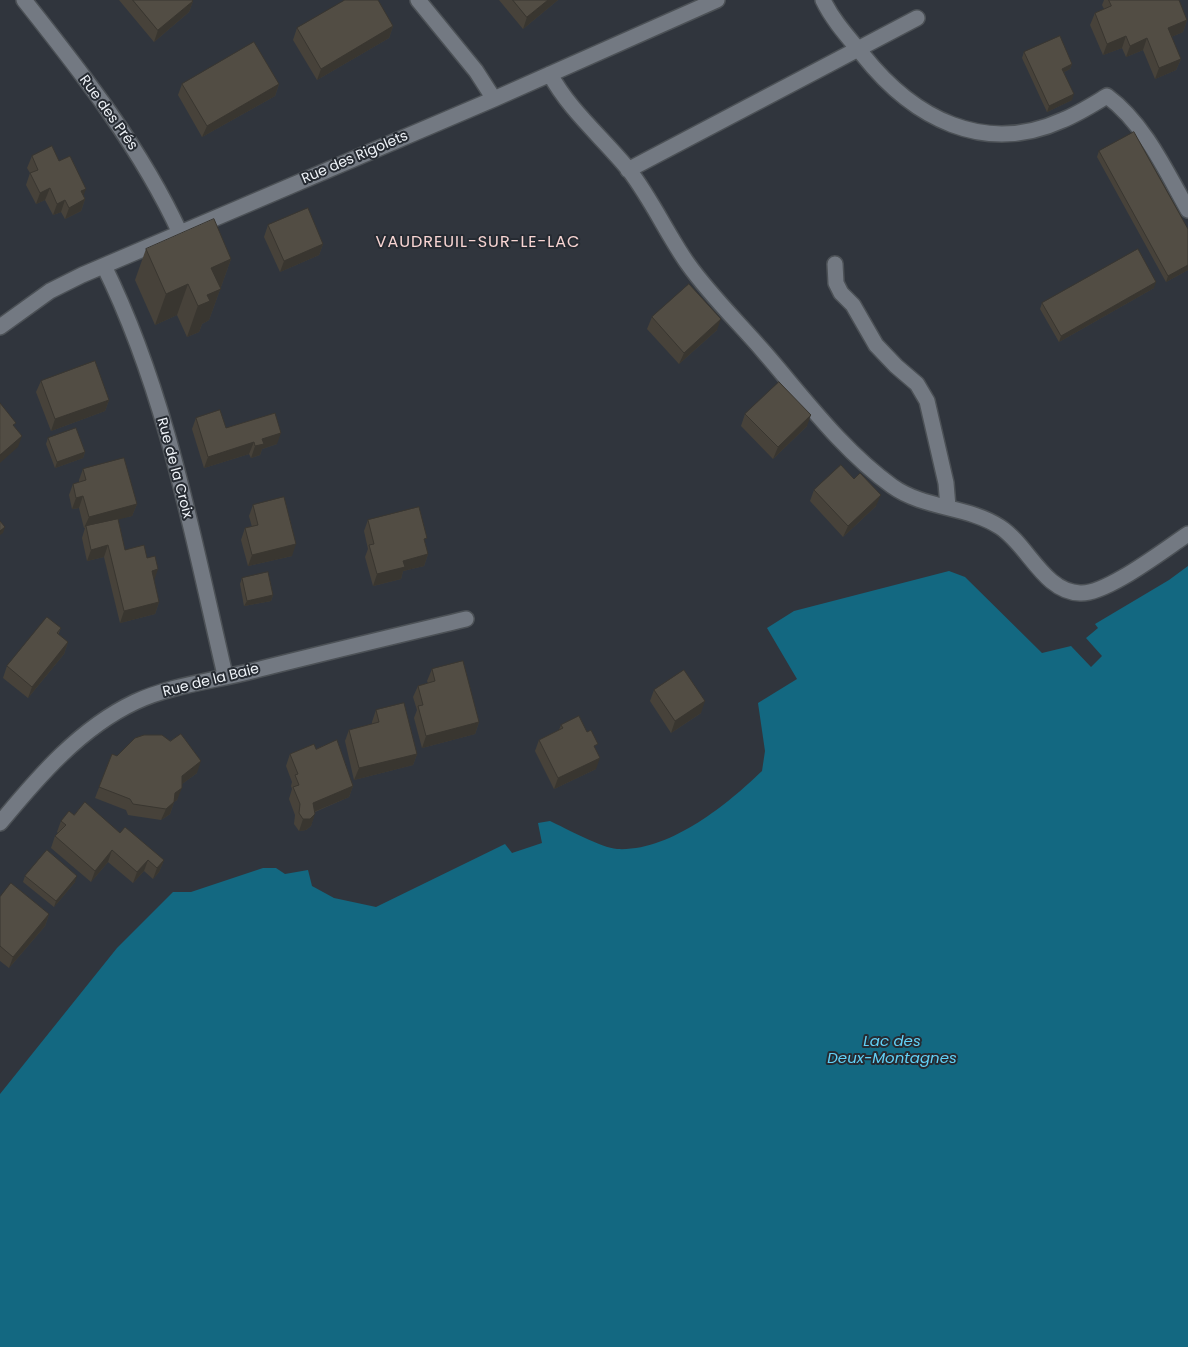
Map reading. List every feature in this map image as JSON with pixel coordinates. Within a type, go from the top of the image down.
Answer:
[{"type":"street","name":"Rue des Prés","points":[[24,0],[125,133],[152,178],[180,233]]},
{"type":"street","points":[[418,0],[476,71],[494,99]]},
{"type":"street","name":"Rue des Rigolets","points":[[0,327],[50,291],[104,266],[494,99],[717,0]]},
{"type":"street","points":[[823,0],[839,25],[891,88],[932,116],[951,126],[998,135],[1019,133],[1064,112],[1106,96],[1120,106],[1135,123],[1188,210]]},
{"type":"street","points":[[628,170],[917,18]]},
{"type":"street","points":[[550,74],[563,94],[628,170],[655,207],[689,265],[856,458],[895,488],[913,497],[978,516],[999,526],[1015,538],[1058,586],[1082,594],[1104,588],[1188,534]]},
{"type":"street","points":[[835,264],[836,283],[841,293],[853,305],[876,345],[917,384],[927,401],[946,483],[948,507]]},
{"type":"street","name":"Rue de la Croix","points":[[104,266],[127,317],[153,388],[182,495],[225,676]]},
{"type":"street","name":"Rue de la Baie","points":[[0,822],[63,753],[89,730],[135,702],[183,686],[250,672],[466,619]]},
{"type":"water","name":"Lac des Deux-Montagnes","points":[[1188,566],[1188,1347],[0,1347],[0,1094],[117,948],[173,892],[191,892],[263,868],[276,868],[285,874],[308,870],[312,886],[334,898],[376,907],[505,844],[512,853],[542,843],[538,823],[550,821],[593,842],[610,848],[637,848],[657,843],[677,835],[696,824],[732,798],[762,771],[765,751],[758,703],[797,679],[767,628],[794,611],[949,571],[965,577],[1042,653],[1071,646],[1091,667],[1102,656],[1086,638],[1098,628],[1095,624],[1169,580]]},
{"type":"building","points":[[133,0],[192,0],[193,1],[158,30]]},
{"type":"building","points":[[345,0],[378,0],[393,26],[321,69],[297,28]]},
{"type":"building","points":[[513,0],[548,0],[527,17]]},
{"type":"building","points":[[1109,0],[1179,0],[1187,20],[1168,28],[1181,59],[1159,68],[1147,38],[1130,46],[1126,36],[1107,44],[1095,13],[1111,6]]},
{"type":"building","points":[[1060,36],[1072,64],[1062,69],[1074,94],[1049,106],[1024,52]]},
{"type":"building","points":[[254,42],[279,84],[207,126],[182,84]]},
{"type":"building","points":[[1134,132],[1188,229],[1188,265],[1168,276],[1099,151]]},
{"type":"building","points":[[52,146],[59,161],[70,156],[86,189],[81,191],[85,199],[69,208],[65,200],[57,204],[50,188],[40,193],[30,173],[38,170],[32,156]]},
{"type":"building","points":[[308,208],[323,244],[284,261],[268,225]]},
{"type":"building","points":[[214,219],[231,259],[211,268],[221,289],[207,295],[210,301],[198,306],[188,284],[166,294],[146,249]]},
{"type":"building","points":[[1138,249],[1156,282],[1061,336],[1042,303]]},
{"type":"building","points":[[689,284],[721,319],[684,353],[652,317]]},
{"type":"building","points":[[95,361],[109,400],[55,419],[41,381]]},
{"type":"building","points":[[779,382],[811,415],[778,447],[745,414]]},
{"type":"building","points":[[0,403],[16,423],[13,425],[22,436],[0,455]]},
{"type":"building","points":[[220,410],[226,428],[275,413],[281,433],[262,439],[264,444],[255,446],[254,442],[208,457],[196,418]]},
{"type":"building","points":[[76,428],[85,452],[57,462],[48,438]]},
{"type":"building","points":[[124,458],[137,504],[89,517],[83,496],[76,498],[73,484],[86,480],[83,469]]},
{"type":"building","points":[[841,465],[854,479],[860,473],[881,495],[848,526],[814,490]]},
{"type":"building","points":[[284,497],[296,544],[252,555],[245,528],[258,525],[253,505]]},
{"type":"building","points":[[419,507],[427,538],[424,539],[428,554],[403,561],[405,567],[377,574],[369,545],[374,544],[368,520]]},
{"type":"building","points":[[118,519],[125,550],[144,545],[147,558],[155,556],[158,569],[152,571],[159,602],[124,611],[108,545],[91,550],[86,526]]},
{"type":"building","points":[[0,521],[5,527],[0,531]]},
{"type":"building","points":[[268,572],[273,595],[247,601],[242,578]]},
{"type":"building","points":[[47,617],[61,628],[57,633],[68,642],[32,687],[7,666]]},
{"type":"building","points":[[463,661],[479,722],[426,736],[418,706],[423,705],[418,686],[435,681],[432,669]]},
{"type":"building","points":[[684,670],[705,701],[675,721],[654,690]]},
{"type":"building","points":[[404,703],[417,754],[359,768],[349,730],[379,722],[376,710]]},
{"type":"building","points":[[579,716],[587,732],[591,730],[598,744],[594,746],[600,758],[558,778],[539,740],[563,728],[561,725]]},
{"type":"building","points":[[181,734],[201,761],[182,776],[182,788],[175,793],[174,802],[166,809],[133,804],[130,799],[99,787],[112,754],[117,756],[135,738],[144,735],[162,735],[170,741]]},
{"type":"building","points":[[337,740],[353,786],[313,803],[315,814],[310,819],[303,819],[299,813],[300,804],[293,787],[299,785],[295,775],[298,774],[290,754],[314,744],[316,749]]},
{"type":"building","points":[[85,802],[120,833],[125,827],[164,860],[157,868],[148,860],[137,872],[112,850],[95,871],[55,836],[66,825],[61,821],[69,811],[74,815]]},
{"type":"building","points":[[47,850],[77,876],[56,901],[25,876]]},
{"type":"building","points":[[11,883],[49,914],[13,957],[0,946],[0,897]]},
{"type":"district","name":"VAUDREUIL-SUR-LE-LAC","points":[[478,243]]}]
